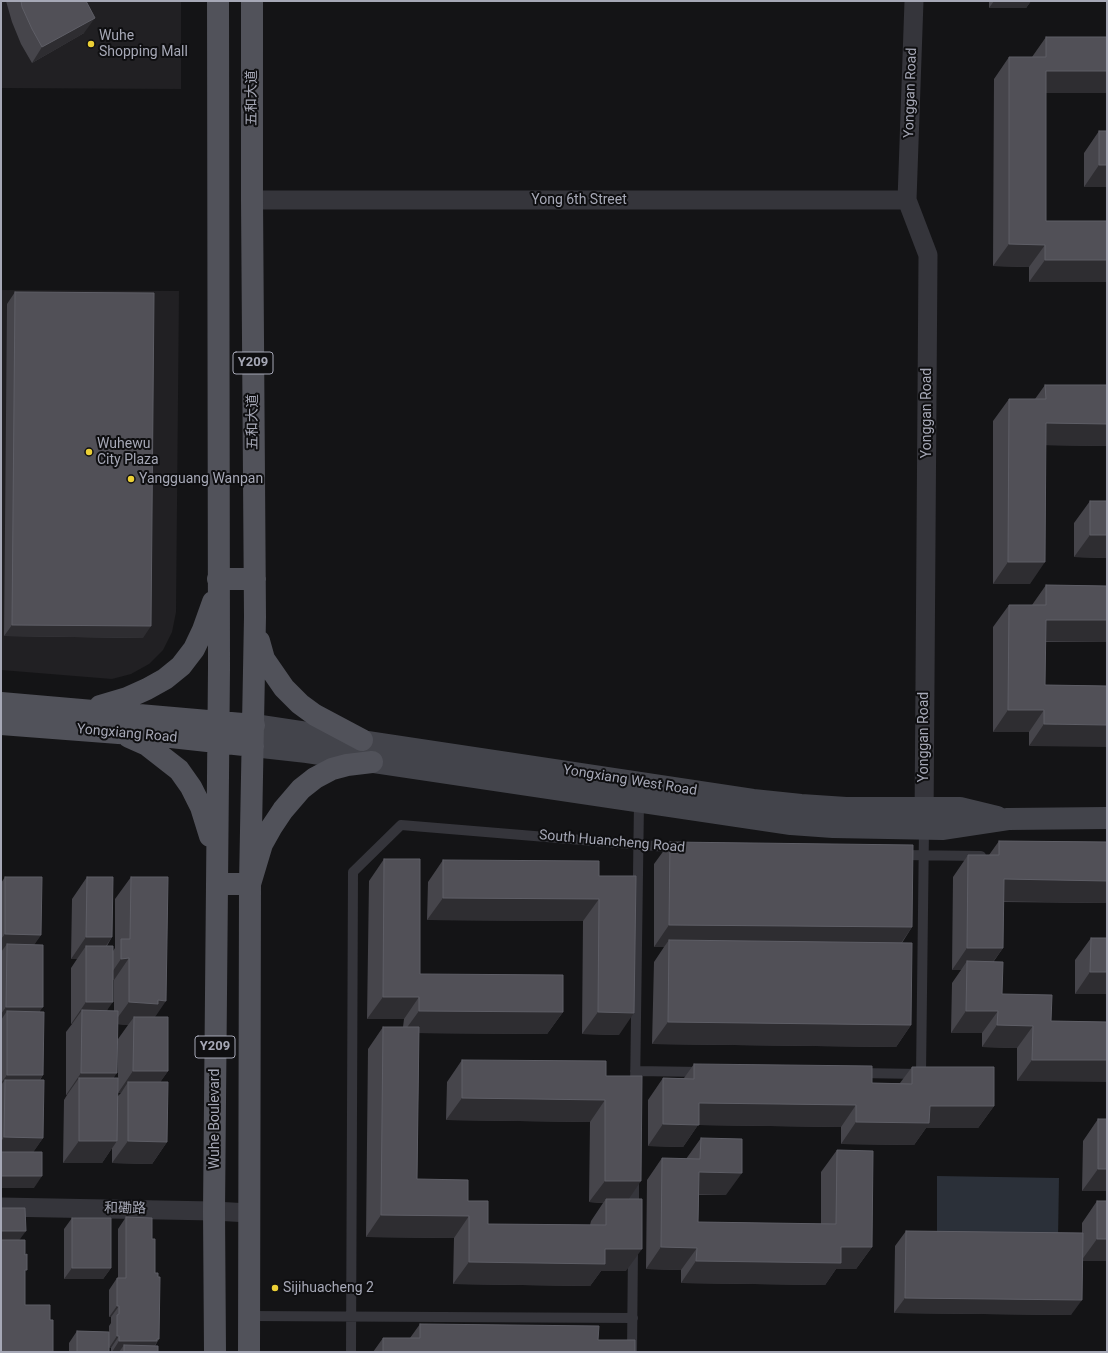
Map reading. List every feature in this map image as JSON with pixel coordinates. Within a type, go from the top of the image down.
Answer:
[{"type":"main road","name":"Y209","points":[[218,1],[218,732]]},
{"type":"main road","name":"五和大道","points":[[252,1],[255,579],[253,746]]},
{"type":"main road","points":[[79,710],[105,705],[127,698],[165,679],[181,666],[194,649],[212,606],[218,581],[255,579]]},
{"type":"main road","points":[[255,617],[258,640],[264,659],[284,688],[300,704],[315,715],[362,740]]},
{"type":"main road","name":"Yongxiang Road","points":[[1,703],[79,710],[218,732],[253,746]]},
{"type":"main road","name":"Yongxiang Road","points":[[1,724],[171,737],[218,732],[254,725]]},
{"type":"main road","name":"Yongxiang West Road","points":[[254,725],[362,740],[753,800],[846,808],[924,818],[942,829],[1008,819],[1107,818]]},
{"type":"main road","points":[[110,732],[129,737],[147,745],[179,770],[191,787],[202,807],[217,874],[250,884],[262,844],[283,810],[301,789],[315,778],[332,769],[347,765],[372,762]]},
{"type":"main road","name":"Wuhe Boulevard","points":[[214,1352],[218,732]]},
{"type":"main road","name":"Y209","points":[[249,1352],[250,884],[253,746]]},
{"type":"main road","name":"Yongxiang West Road","points":[[253,746],[307,752],[791,824],[833,827],[924,818]]},
{"type":"street","name":"Yonggan Road","points":[[914,1],[907,200],[928,255],[924,818]]},
{"type":"street","name":"Yong 6th Street","points":[[252,200],[907,200]]},
{"type":"street","name":"和磡路","points":[[1,1207],[249,1213]]},
{"type":"lane","points":[[635,1103],[637,844],[639,802]]},
{"type":"lane","points":[[850,1073],[921,1074],[924,818]]},
{"type":"lane","name":"South Huancheng Road","points":[[351,1316],[353,872],[401,825],[693,849]]},
{"type":"lane","points":[[891,855],[987,856]]},
{"type":"lane","points":[[635,1071],[714,1072]]},
{"type":"lane","points":[[634,1167],[634,1222]]},
{"type":"lane","points":[[632,1352],[633,1238]]},
{"type":"lane","points":[[249,1316],[633,1318]]},
{"type":"lane","points":[[351,1316],[351,1352]]},
{"type":"shaded area","name":"Wuhe Shopping Mall","points":[[1,1],[181,1],[181,89],[1,88]]},
{"type":"shaded area","name":"Wuhewu City Plaza","points":[[1,290],[179,291],[176,612],[172,632],[163,650],[149,664],[131,674],[112,679],[1,670]]},
{"type":"shaded area","points":[[937,1176],[1059,1178],[1058,1239],[937,1238]]},
{"type":"building","points":[[21,1],[86,1],[95,18],[42,47],[32,29],[22,7]]},
{"type":"building","points":[[1046,37],[1107,37],[1107,71],[1046,71],[1046,221],[1107,221],[1107,260],[1045,260],[1045,245],[1009,244],[1009,57],[1046,57]]},
{"type":"building","points":[[1099,131],[1107,131],[1107,165],[1099,165]]},
{"type":"building","name":"Wuhewu City Plaza","points":[[15,292],[154,293],[151,626],[12,625]]},
{"type":"building","points":[[1045,385],[1107,385],[1107,424],[1046,423],[1045,562],[1008,562],[1009,399],[1046,399]]},
{"type":"building","points":[[1090,501],[1107,501],[1107,535],[1090,535]]},
{"type":"building","points":[[1046,585],[1107,586],[1107,620],[1046,620],[1045,685],[1107,686],[1107,725],[1044,724],[1044,710],[1008,710],[1009,605],[1046,605]]},
{"type":"building","points":[[999,841],[1107,842],[1107,881],[1004,879],[1003,948],[967,948],[968,855],[999,855]]},
{"type":"building","points":[[670,842],[913,845],[912,927],[669,925]]},
{"type":"building","points":[[384,859],[420,859],[420,974],[563,975],[563,1012],[419,1011],[419,997],[383,997]]},
{"type":"building","points":[[443,860],[599,861],[599,876],[636,876],[634,1013],[598,1012],[599,899],[443,898]]},
{"type":"building","points":[[5,877],[42,877],[41,935],[5,934]]},
{"type":"building","points":[[87,877],[113,877],[112,937],[86,937]]},
{"type":"building","points":[[131,877],[168,877],[166,1001],[158,1000],[158,1004],[129,1002],[129,958],[121,959],[121,939],[130,939]]},
{"type":"building","points":[[1091,938],[1107,938],[1107,972],[1090,972]]},
{"type":"building","points":[[669,940],[912,943],[911,1025],[668,1022]]},
{"type":"building","points":[[7,944],[43,945],[43,1007],[6,1007]]},
{"type":"building","points":[[86,946],[113,946],[113,1002],[86,1002]]},
{"type":"building","points":[[967,961],[1003,962],[1002,994],[1052,995],[1051,1021],[1107,1022],[1107,1060],[1032,1060],[1033,1026],[997,1025],[998,1011],[966,1011]]},
{"type":"building","points":[[82,1010],[118,1011],[117,1073],[81,1073]]},
{"type":"building","points":[[7,1011],[44,1012],[43,1075],[7,1075]]},
{"type":"building","points":[[134,1017],[168,1017],[168,1071],[133,1071]]},
{"type":"building","points":[[383,1027],[419,1027],[417,1179],[468,1180],[468,1201],[488,1201],[488,1224],[606,1225],[606,1199],[642,1199],[642,1249],[605,1249],[605,1264],[469,1262],[469,1216],[381,1215]]},
{"type":"building","points":[[462,1060],[606,1061],[606,1076],[642,1076],[641,1181],[605,1181],[605,1100],[462,1098]]},
{"type":"building","points":[[694,1064],[872,1066],[872,1083],[912,1084],[912,1067],[994,1067],[994,1106],[930,1106],[929,1123],[856,1122],[856,1105],[699,1103],[699,1125],[663,1124],[663,1078],[694,1079]]},
{"type":"building","points":[[79,1078],[118,1078],[117,1141],[79,1141]]},
{"type":"building","points":[[5,1080],[44,1080],[43,1138],[4,1137]]},
{"type":"building","points":[[128,1082],[168,1082],[167,1142],[128,1141]]},
{"type":"building","points":[[1098,1119],[1107,1119],[1107,1169],[1098,1169]]},
{"type":"building","points":[[701,1138],[742,1139],[742,1173],[699,1172],[698,1222],[836,1224],[837,1150],[873,1151],[872,1247],[841,1247],[841,1263],[696,1261],[697,1248],[661,1247],[662,1158],[700,1159]]},
{"type":"building","points":[[1,1152],[42,1152],[42,1176],[1,1176]]},
{"type":"building","points":[[1097,1201],[1107,1201],[1107,1239],[1097,1239]]},
{"type":"building","points":[[1,1208],[25,1208],[26,1231],[1,1231]]},
{"type":"building","points":[[126,1217],[152,1218],[152,1239],[155,1239],[155,1273],[158,1273],[158,1277],[160,1277],[159,1339],[157,1339],[157,1341],[119,1341],[119,1336],[117,1336],[117,1315],[119,1314],[119,1306],[117,1306],[117,1278],[126,1278]]},
{"type":"building","points":[[72,1218],[111,1218],[111,1268],[72,1268]]},
{"type":"building","points":[[906,1231],[1083,1233],[1082,1300],[905,1298]]},
{"type":"building","points":[[1,1240],[25,1240],[27,1270],[25,1270],[25,1305],[50,1305],[50,1320],[53,1320],[53,1352],[1,1352]]},
{"type":"building","points":[[420,1324],[599,1326],[598,1340],[635,1340],[635,1352],[383,1352],[383,1338],[420,1338]]},
{"type":"building","points":[[77,1331],[109,1332],[109,1352],[77,1352]]},
{"type":"building","points":[[124,1345],[158,1346],[158,1352],[124,1352]]},
{"type":"place","name":"Wuhe Shopping Mall","points":[[91,44]]},
{"type":"place","name":"Wuhewu City Plaza","points":[[89,452]]},
{"type":"place","name":"Yangguang Wanpan","points":[[131,479]]},
{"type":"place","name":"Sijihuacheng 2","points":[[275,1288]]}]
